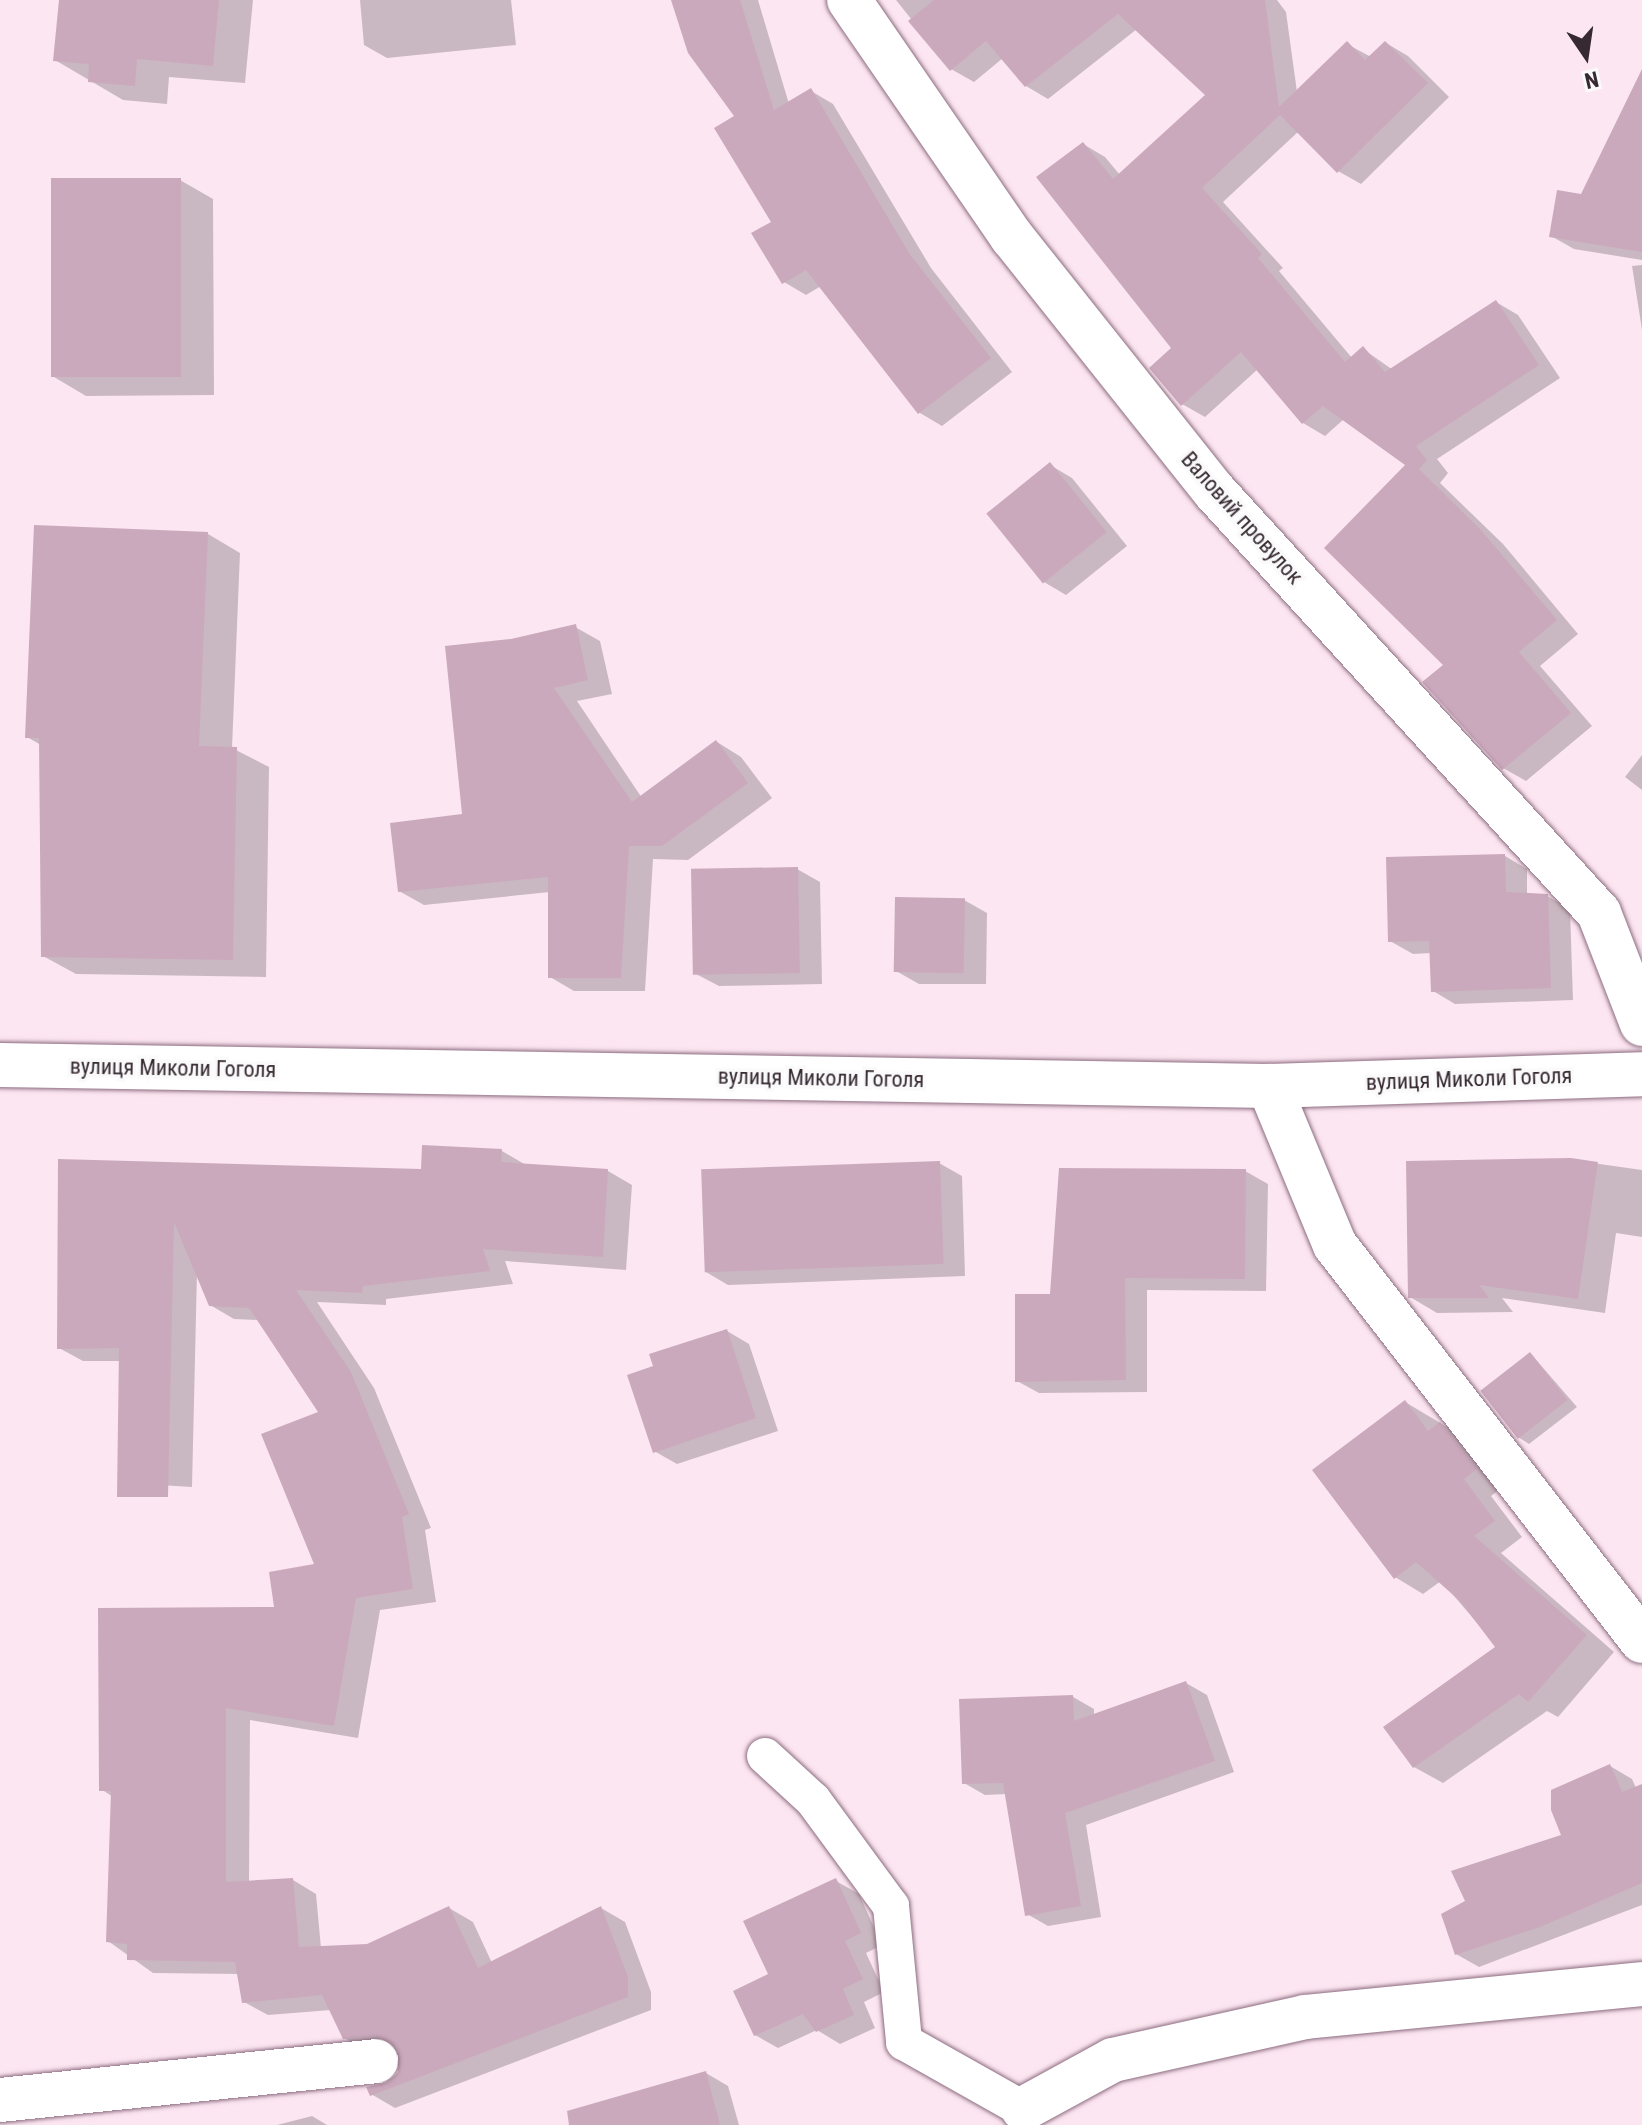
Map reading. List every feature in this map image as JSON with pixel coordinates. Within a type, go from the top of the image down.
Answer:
[{"type":"street","name":"Валовий провулок","points":[[849,0],[1012,237],[1215,492],[1599,913],[1642,1024]]},
{"type":"street","name":"вулиця Миколи Гоголя","points":[[0,1065],[1269,1086],[1642,1074]]},
{"type":"street","points":[[1269,1086],[1335,1245],[1642,1641]]},
{"type":"street","points":[[1023,2109],[1113,2060],[1305,2017],[1642,1984]]},
{"type":"street","points":[[0,2100],[376,2061]]},
{"type":"lane","points":[[765,1756],[813,1800],[891,1906],[904,2042],[1023,2109]]},
{"type":"building","points":[[59,0],[219,0],[213,66],[137,59],[135,86],[88,82],[89,64],[53,61]]},
{"type":"building","points":[[671,0],[740,0],[774,110],[811,88],[909,253],[991,358],[918,414],[806,270],[782,284],[751,233],[771,222],[714,128],[734,116],[688,53]]},
{"type":"building","points":[[934,0],[1265,0],[1279,107],[1347,41],[1365,60],[1385,41],[1428,83],[1337,173],[1280,115],[1202,188],[1262,254],[1258,258],[1345,362],[1363,346],[1385,372],[1496,300],[1539,365],[1416,446],[1427,460],[1419,469],[1480,529],[1557,620],[1519,652],[1571,713],[1502,770],[1422,682],[1443,665],[1324,548],[1405,465],[1323,406],[1302,424],[1241,352],[1181,406],[1149,368],[1171,348],[1036,177],[1083,142],[1113,179],[1205,95],[1118,14],[1025,87],[986,41],[950,71],[908,21]]},
{"type":"building","points":[[1642,69],[1642,252],[1549,237],[1557,190],[1581,194]]},
{"type":"building","points":[[51,178],[181,178],[181,377],[51,377]]},
{"type":"building","points":[[1050,462],[1107,532],[1043,584],[986,514]]},
{"type":"building","points":[[34,525],[208,532],[199,746],[237,747],[233,960],[41,957],[39,738],[25,738]]},
{"type":"building","points":[[576,624],[588,680],[554,688],[632,802],[716,740],[748,783],[662,846],[629,846],[621,978],[548,978],[548,877],[398,892],[390,823],[462,814],[445,646],[511,639]]},
{"type":"building","points":[[1505,854],[1506,892],[1548,894],[1551,988],[1431,992],[1429,941],[1388,942],[1386,857]]},
{"type":"building","points":[[798,867],[800,973],[693,975],[691,869]]},
{"type":"building","points":[[895,897],[965,898],[964,973],[894,972]]},
{"type":"building","points":[[422,1145],[502,1149],[501,1162],[608,1169],[603,1257],[483,1249],[490,1271],[363,1286],[362,1293],[296,1290],[351,1372],[409,1514],[402,1517],[413,1589],[356,1598],[334,1726],[226,1708],[226,1882],[293,1878],[299,1947],[367,1944],[449,1906],[478,1968],[601,1906],[628,1977],[628,1997],[370,2096],[366,2087],[390,2082],[398,2072],[397,2047],[374,2036],[343,2039],[322,1995],[242,2003],[235,1962],[127,1960],[127,1944],[106,1942],[111,1791],[99,1791],[98,1608],[274,1607],[269,1572],[314,1564],[261,1434],[318,1412],[249,1308],[209,1306],[174,1222],[168,1497],[117,1497],[119,1348],[57,1349],[58,1159],[421,1169]]},
{"type":"building","points":[[1571,1158],[1598,1162],[1578,1299],[1479,1285],[1489,1298],[1408,1298],[1406,1161]]},
{"type":"building","points":[[940,1161],[944,1264],[705,1272],[701,1169]]},
{"type":"building","points":[[1059,1168],[1246,1169],[1245,1279],[1125,1278],[1126,1380],[1015,1382],[1015,1294],[1050,1294]]},
{"type":"building","points":[[727,1329],[756,1418],[653,1453],[627,1375],[653,1366],[649,1354]]},
{"type":"building","points":[[1530,1352],[1568,1400],[1518,1439],[1480,1391]]},
{"type":"building","points":[[1405,1400],[1428,1431],[1440,1422],[1477,1469],[1464,1479],[1495,1521],[1474,1536],[1587,1635],[1528,1702],[1519,1694],[1413,1768],[1383,1727],[1495,1647],[1460,1601],[1416,1562],[1394,1579],[1312,1470]]},
{"type":"building","points":[[1186,1681],[1215,1761],[1065,1813],[1081,1906],[1025,1916],[1003,1783],[962,1784],[959,1699],[1073,1695],[1074,1721]]},
{"type":"building","points":[[1610,1764],[1622,1792],[1642,1784],[1642,1883],[1540,1927],[1455,1955],[1441,1914],[1465,1901],[1451,1871],[1561,1835],[1551,1810],[1551,1790]]},
{"type":"building","points":[[836,1878],[861,1933],[845,1941],[863,1979],[843,1989],[854,2015],[816,2032],[803,2014],[754,2036],[733,1991],[768,1974],[743,1921]]},
{"type":"building","points":[[706,2071],[720,2125],[569,2125],[567,2111]]}]
